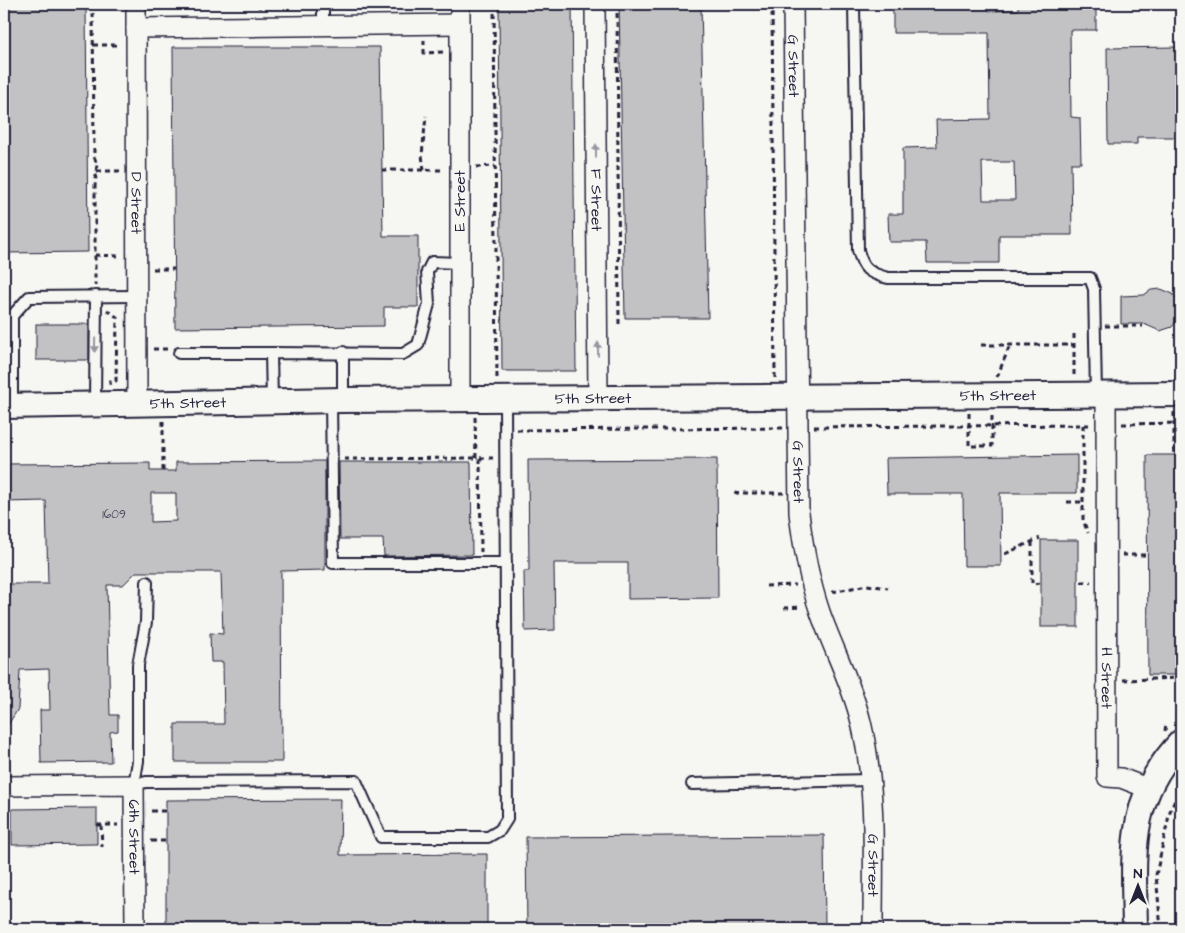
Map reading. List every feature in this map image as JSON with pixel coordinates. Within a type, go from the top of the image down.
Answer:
[{"type":"street","name":"D Street","points":[[138,402],[136,28],[143,4]]},
{"type":"street","name":"E Street","points":[[460,4],[460,263],[468,406]]},
{"type":"street","name":"F Street","points":[[595,4],[598,398]]},
{"type":"street","name":"G Street","points":[[794,4],[786,396],[797,427],[798,504],[807,565],[820,613],[855,702],[871,780],[873,929]]},
{"type":"street","points":[[136,28],[460,24]]},
{"type":"street","name":"5th Street","points":[[8,406],[95,395],[138,402],[163,413],[272,401],[337,400],[468,406],[501,392],[598,398],[1177,394]]},
{"type":"street","name":"H Street","points":[[1101,394],[1106,424],[1108,777],[1121,778],[1147,788]]},
{"type":"street","points":[[1135,929],[1135,844],[1139,816],[1147,788],[1166,758],[1181,742]]},
{"type":"street","name":"6th Street","points":[[4,786],[134,785],[135,929]]},
{"type":"lane","points":[[323,4],[323,26]]},
{"type":"lane","points":[[854,4],[858,250],[862,264],[873,274],[888,278],[1090,278],[1094,289],[1101,394]]},
{"type":"lane","points":[[179,353],[343,352],[403,354],[418,345],[429,304],[427,272],[432,262],[460,263]]},
{"type":"lane","points":[[95,395],[97,296]]},
{"type":"lane","points":[[8,406],[12,316],[29,297],[137,296]]},
{"type":"lane","points":[[343,352],[337,400],[333,563],[506,563]]},
{"type":"lane","points":[[271,353],[272,401]]},
{"type":"lane","points":[[147,582],[146,622],[138,665],[138,761],[134,785],[146,782],[356,781],[381,837],[488,837],[500,830],[508,819],[505,430],[501,392]]},
{"type":"lane","points":[[692,784],[871,780]]},
{"type":"path","points":[[93,4],[94,156],[97,165],[95,186],[96,287],[97,296],[102,306],[117,317],[116,381],[110,381],[110,387],[95,395]]},
{"type":"path","points":[[143,4],[253,4]]},
{"type":"path","points":[[259,4],[259,7],[292,7],[296,4]]},
{"type":"path","points":[[494,4],[495,166],[501,392]]},
{"type":"path","points":[[617,4],[619,325]]},
{"type":"path","points":[[772,4],[786,396]]},
{"type":"path","points":[[93,44],[116,45]]},
{"type":"path","points":[[424,170],[422,156],[426,116]]},
{"type":"path","points":[[382,170],[460,169],[495,166]]},
{"type":"path","points":[[95,256],[118,256]]},
{"type":"path","points":[[152,269],[174,269]]},
{"type":"path","points":[[1095,326],[1143,326]]},
{"type":"path","points":[[981,345],[1074,345]]},
{"type":"path","points":[[153,349],[168,349]]},
{"type":"path","points":[[1174,455],[1174,423],[1177,394]]},
{"type":"path","points":[[968,395],[969,446],[981,446]]},
{"type":"path","points":[[468,406],[478,458],[481,558]]},
{"type":"path","points":[[163,413],[173,423]]},
{"type":"path","points":[[153,424],[163,413]]},
{"type":"path","points":[[163,413],[163,471]]},
{"type":"path","points":[[505,430],[1181,423]]},
{"type":"path","points":[[344,459],[496,458]]},
{"type":"path","points":[[734,493],[787,493]]},
{"type":"path","points":[[1067,502],[1083,502]]},
{"type":"path","points":[[1005,554],[1040,538]]},
{"type":"path","points":[[1032,542],[1032,584],[1041,583]]},
{"type":"path","points":[[1116,556],[1147,555]]},
{"type":"path","points":[[827,593],[867,586],[888,588]]},
{"type":"path","points":[[1117,681],[1181,678]]},
{"type":"path","points":[[1161,929],[1156,875],[1170,812],[1181,787]]},
{"type":"path","points":[[151,802],[151,818]]},
{"type":"path","points":[[151,811],[166,811]]},
{"type":"path","points":[[101,825],[102,847]]},
{"type":"path","points":[[151,833],[151,851]]},
{"type":"path","points":[[151,841],[166,841]]},
{"type":"path","points":[[4,843],[11,842]]},
{"type":"building","points":[[4,4],[86,4],[88,252],[4,253]]},
{"type":"building","points":[[499,4],[572,4],[576,371],[502,371]]},
{"type":"building","points":[[619,4],[701,4],[708,318],[625,318]]},
{"type":"building","points":[[893,4],[989,4],[989,11],[1018,10],[1018,4],[1096,4],[1096,30],[1070,30],[1071,117],[1080,118],[1081,163],[1071,163],[1072,235],[999,235],[999,263],[927,263],[926,242],[889,242],[888,214],[903,214],[903,148],[937,147],[936,120],[990,119],[989,33],[893,33]],"holes":[[[982,162],[1014,162],[1015,200],[983,200]]]},
{"type":"building","points":[[173,47],[380,47],[383,236],[418,236],[418,307],[384,307],[384,326],[175,328]]},
{"type":"building","points":[[1178,47],[1179,137],[1137,137],[1137,144],[1108,144],[1107,48]]},
{"type":"building","points":[[1161,289],[1173,294],[1180,304],[1180,316],[1172,327],[1160,331],[1144,324],[1121,324],[1121,296],[1144,295],[1151,290]]},
{"type":"building","points":[[36,324],[89,324],[89,360],[36,360]]},
{"type":"building","points":[[1077,455],[1077,493],[1000,493],[1001,566],[964,566],[963,494],[887,494],[886,458]]},
{"type":"building","points":[[1147,455],[1181,455],[1181,675],[1148,675]]},
{"type":"building","points":[[717,459],[718,598],[628,599],[628,563],[554,563],[555,630],[525,631],[524,571],[529,571],[528,460]]},
{"type":"building","points":[[325,461],[325,570],[281,571],[282,762],[175,762],[175,724],[224,724],[223,662],[211,662],[210,633],[223,634],[221,572],[136,572],[123,585],[107,585],[110,715],[118,715],[118,731],[110,732],[111,762],[41,763],[40,710],[50,710],[49,669],[20,670],[18,709],[4,731],[4,584],[48,584],[46,501],[4,502],[4,464],[150,463],[150,471],[176,471],[176,462]],"holes":[[[151,493],[176,493],[176,521],[151,522]]]},
{"type":"building","points":[[339,462],[471,462],[472,555],[384,556],[383,539],[340,539]]},
{"type":"building","points":[[1041,540],[1078,540],[1078,627],[1041,627]]},
{"type":"building","points":[[341,799],[340,855],[487,854],[487,925],[474,926],[474,929],[428,929],[428,926],[166,929],[166,800]]},
{"type":"building","points":[[97,808],[97,844],[12,845],[12,809]]},
{"type":"building","points":[[824,835],[825,929],[527,929],[526,837]]}]
